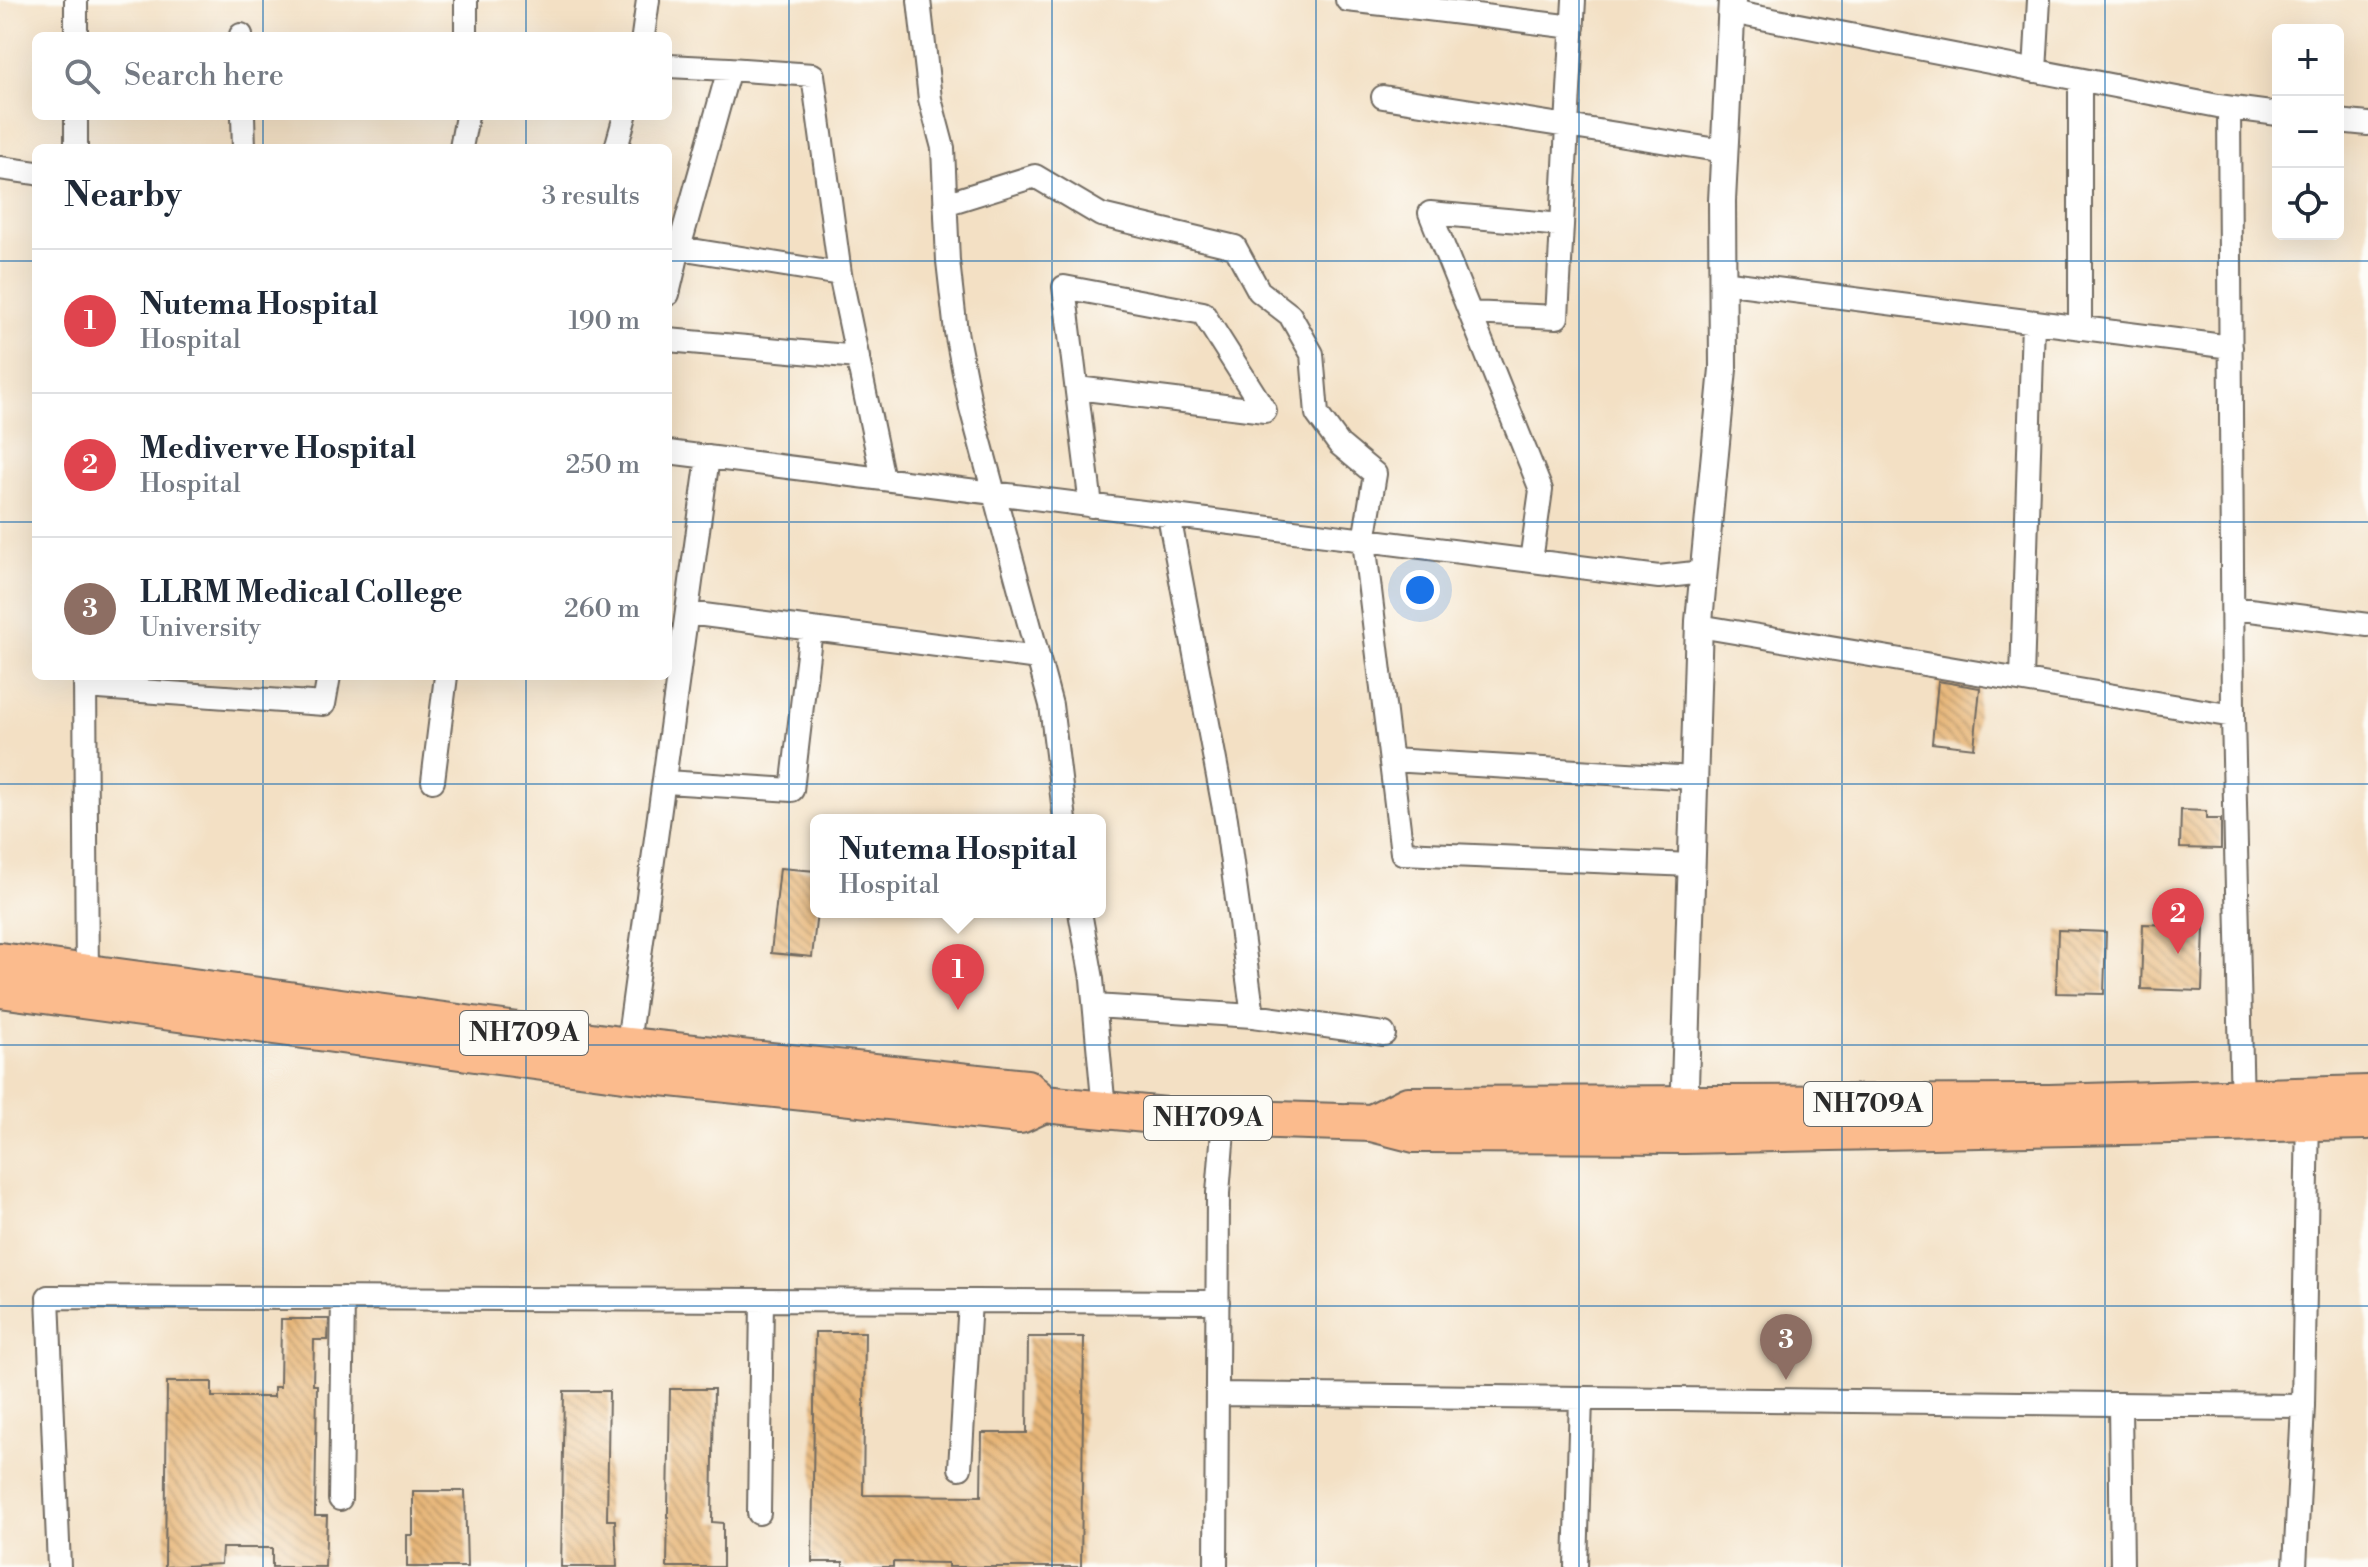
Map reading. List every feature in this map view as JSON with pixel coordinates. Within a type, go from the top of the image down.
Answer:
[{"type":"highway","name":"NH709A","points":[[0,961],[87,987],[1020,1115],[1044,1104],[1224,1118],[1372,1123],[1415,1134],[1684,1120],[2308,1110],[2368,1121]]},
{"type":"highway","name":"NH709A","points":[[0,989],[87,987]]},
{"type":"highway","name":"NH709A","points":[[2308,1110],[2368,1094]]},
{"type":"street","points":[[76,0],[76,32]]},
{"type":"street","points":[[466,0],[466,32]]},
{"type":"street","points":[[644,32],[648,0]]},
{"type":"street","points":[[919,0],[930,99],[943,148],[956,332],[994,494],[1051,705],[1064,814]]},
{"type":"street","points":[[1347,0],[1429,5],[1573,27]]},
{"type":"street","points":[[1470,313],[1557,317],[1574,0]]},
{"type":"street","points":[[2035,71],[2039,0]]},
{"type":"street","points":[[1684,1120],[1699,626],[1723,369],[1724,151],[1731,6],[2080,80],[2272,113]]},
{"type":"street","points":[[672,66],[813,75],[840,274],[883,479]]},
{"type":"street","points":[[672,277],[729,69]]},
{"type":"street","points":[[2080,80],[2080,328]]},
{"type":"street","points":[[1383,97],[1724,151]]},
{"type":"street","points":[[2229,108],[2233,716],[2242,1111]]},
{"type":"street","points":[[76,120],[76,144]]},
{"type":"street","points":[[243,120],[244,144]]},
{"type":"street","points":[[462,144],[466,120]]},
{"type":"street","points":[[617,144],[624,120]]},
{"type":"street","points":[[2344,122],[2368,124]]},
{"type":"street","points":[[0,168],[32,172]]},
{"type":"street","points":[[945,204],[1035,176],[1101,215],[1235,247],[1259,291],[1290,315],[1312,354],[1317,414],[1339,444],[1375,474],[1364,541],[1402,853],[1692,865]]},
{"type":"street","points":[[1531,561],[1541,490],[1430,213],[1562,225]]},
{"type":"street","points":[[679,248],[840,274]]},
{"type":"street","points":[[1722,282],[2231,347]]},
{"type":"street","points":[[1077,388],[1265,411],[1203,313],[1064,287],[1091,506]]},
{"type":"street","points":[[2022,679],[2033,322]]},
{"type":"street","points":[[672,340],[858,357]]},
{"type":"street","points":[[672,452],[1659,577],[1703,572]]},
{"type":"street","points":[[626,1060],[708,457]]},
{"type":"street","points":[[1169,516],[1226,819],[1253,1016]]},
{"type":"street","points":[[2234,608],[2368,625]]},
{"type":"street","points":[[688,613],[1038,658]]},
{"type":"street","points":[[1699,626],[2233,716]]},
{"type":"street","points":[[666,782],[792,790],[811,629]]},
{"type":"street","points":[[87,987],[85,681],[324,704],[328,680]]},
{"type":"street","points":[[433,781],[446,680]]},
{"type":"street","points":[[1391,760],[1694,778]]},
{"type":"street","points":[[1081,918],[1095,1006],[1104,1110]]},
{"type":"street","points":[[1095,1006],[1253,1016],[1384,1034]]},
{"type":"street","points":[[2295,1567],[2303,1406],[2308,1110]]},
{"type":"street","points":[[1216,1567],[1218,1193],[1224,1118]]},
{"type":"street","points":[[59,1567],[48,1297],[1218,1302]]},
{"type":"street","points":[[340,1499],[343,1298]]},
{"type":"street","points":[[759,1513],[762,1300]]},
{"type":"street","points":[[960,1468],[970,1301]]},
{"type":"street","points":[[1217,1394],[2303,1406]]},
{"type":"street","points":[[1576,1567],[1581,1398]]},
{"type":"street","points":[[2120,1404],[2122,1567]]},
{"type":"building","points":[[1938,681],[1980,688],[1974,748],[1932,743]]},
{"type":"building","points":[[2181,810],[2206,811],[2206,819],[2221,819],[2221,849],[2180,848]]},
{"type":"building","points":[[780,868],[810,870],[810,918],[816,918],[812,957],[771,953]]},
{"type":"building","points":[[2143,924],[2204,926],[2202,991],[2141,989]]},
{"type":"building","points":[[2058,930],[2106,932],[2104,994],[2056,993]]},
{"type":"building","points":[[281,1319],[329,1319],[328,1340],[314,1340],[313,1385],[317,1385],[315,1516],[327,1516],[325,1567],[272,1567],[272,1548],[222,1548],[221,1564],[165,1567],[167,1382],[212,1382],[212,1397],[274,1397],[274,1387],[280,1387]]},
{"type":"building","points":[[815,1332],[865,1332],[863,1495],[981,1496],[982,1433],[1027,1433],[1028,1337],[1084,1337],[1081,1567],[948,1567],[948,1563],[893,1562],[893,1567],[843,1567],[843,1562],[812,1562]]},
{"type":"building","points":[[670,1389],[714,1389],[712,1522],[723,1523],[723,1567],[667,1567]]},
{"type":"building","points":[[564,1391],[609,1391],[607,1520],[615,1520],[617,1567],[561,1567]]},
{"type":"building","points":[[413,1491],[465,1491],[467,1567],[407,1567],[407,1535],[413,1535]]},
{"type":"place","name":"Mediverve Hospital","points":[[2178,954]]},
{"type":"place","name":"Nutema Hospital","points":[[958,1010]]},
{"type":"place","name":"LLRM Medical College","points":[[1786,1380]]}]
